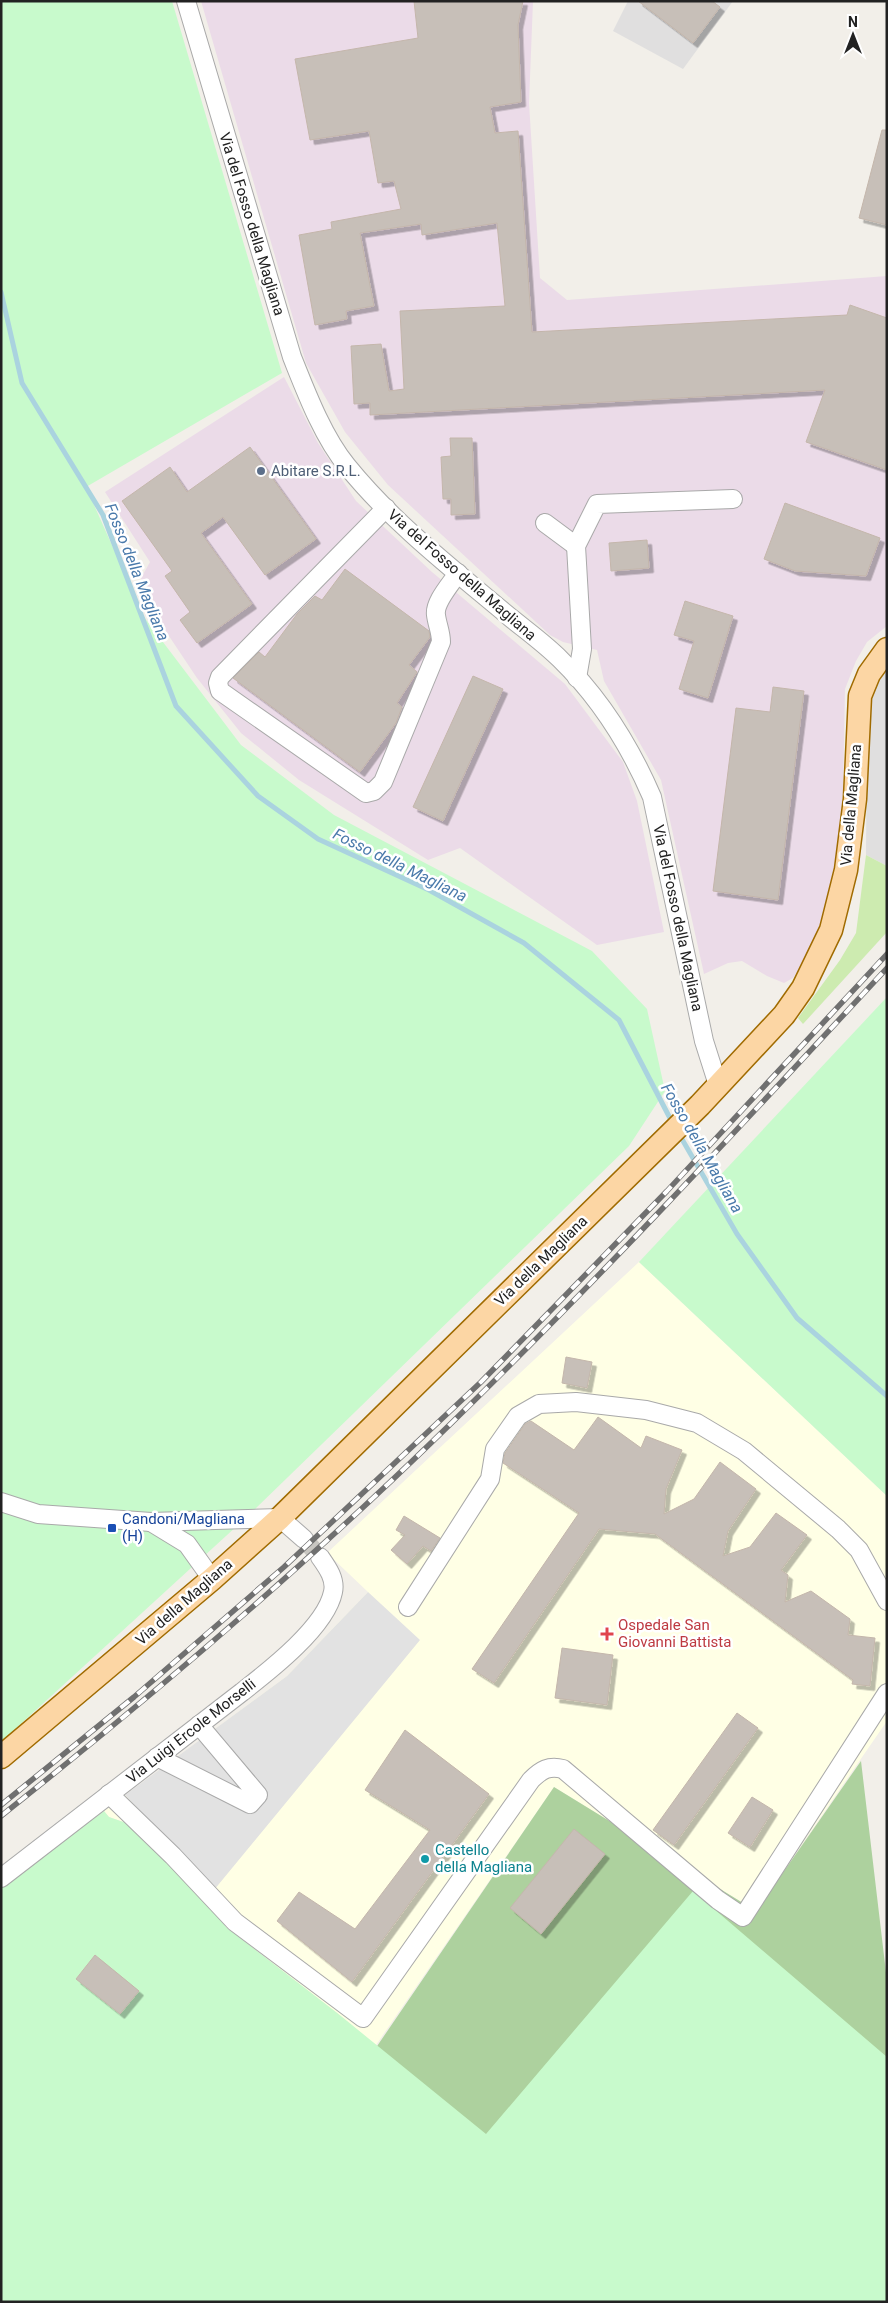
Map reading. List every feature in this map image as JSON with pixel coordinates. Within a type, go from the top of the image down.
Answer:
[{"type":"main road","name":"Via della Magliana","points":[[1,1757],[212,1580],[280,1518],[700,1105],[784,1015],[804,988],[829,936],[846,870],[850,843],[855,799],[860,696],[869,674],[887,650]]},
{"type":"street","name":"Via del Fosso della Magliana","points":[[186,1],[292,358],[314,410],[345,464],[415,537],[560,659],[619,730],[637,762],[652,798],[704,1041],[718,1085]]},
{"type":"street","points":[[577,678],[582,649],[576,546],[597,504],[733,499]]},
{"type":"street","points":[[386,508],[220,677],[218,683],[220,691],[366,793],[374,791],[382,782],[441,642],[440,630],[435,614],[436,606],[458,573]]},
{"type":"street","points":[[545,523],[576,546]]},
{"type":"street","points":[[408,1607],[490,1479],[495,1449],[518,1416],[540,1404],[576,1402],[646,1410],[697,1423],[744,1451],[838,1529],[860,1550],[887,1601]]},
{"type":"street","points":[[1,1502],[38,1514],[151,1522],[280,1518],[304,1539]]},
{"type":"street","points":[[151,1522],[188,1544],[212,1580]]},
{"type":"street","name":"Via Luigi Ercole Morselli","points":[[1,1878],[277,1664],[313,1628],[334,1591],[329,1569],[320,1557]]},
{"type":"street","points":[[109,1794],[173,1856],[235,1922],[364,2018],[532,1780],[543,1770],[552,1766],[563,1769],[718,1900],[743,1917],[887,1693]]},
{"type":"street","points":[[157,1757],[250,1804],[258,1795],[198,1725]]},
{"type":"shaded area","points":[[201,1],[533,1],[529,103],[540,278],[567,300],[887,276],[887,626],[867,642],[856,661],[845,689],[843,793],[831,901],[806,959],[793,978],[784,983],[767,976],[742,961],[728,963],[704,974],[661,780],[604,681],[597,650],[563,642],[550,635],[388,485],[345,432],[306,363]]},
{"type":"shaded area","points":[[628,1],[733,1],[683,69],[613,31]]},
{"type":"shaded area","points":[[284,377],[318,443],[356,501],[432,572],[565,684],[623,762],[637,801],[664,932],[597,945],[460,848],[428,860],[299,780],[241,733],[197,678],[153,612],[141,578],[150,562],[105,492]]},
{"type":"shaded area","points":[[887,666],[887,866],[866,855],[867,713],[875,682]]},
{"type":"shaded area","name":"Ospedale San Giovanni Battista","points":[[639,1262],[887,1496],[887,1721],[756,1911],[554,1787],[376,2045],[226,1927],[212,1904],[132,1825],[109,1817],[104,1811],[287,1676],[368,1592],[327,1553]]},
{"type":"shaded area","points":[[368,1592],[420,1640],[214,1890],[125,1795],[287,1676]]},
{"type":"green space","points":[[1,1],[172,1],[282,373],[86,487],[144,617],[241,745],[334,815],[592,951],[647,1009],[665,1091],[629,1146],[250,1514],[1,1742]]},
{"type":"green space","points":[[866,855],[887,866],[887,932],[803,1024],[798,1018],[840,960],[856,933]]},
{"type":"green space","points":[[887,997],[887,1496],[639,1262]]},
{"type":"green space","points":[[861,1761],[887,1981],[887,2147],[861,2253],[426,2128],[371,2055],[554,1787],[756,1911]]},
{"type":"green space","points":[[104,1811],[109,1817],[132,1825],[212,1904],[226,1927],[336,2012],[486,2134],[693,1891],[887,2057],[887,2302],[1,2302],[1,1887]]},
{"type":"building","points":[[414,1],[523,1],[518,25],[521,102],[490,107],[495,133],[518,131],[532,332],[847,315],[850,305],[887,318],[887,470],[806,442],[825,390],[370,415],[370,403],[354,404],[351,346],[381,344],[389,391],[404,389],[400,311],[505,306],[497,223],[422,235],[421,224],[360,233],[374,306],[346,311],[347,319],[315,325],[299,235],[332,229],[331,222],[401,209],[394,181],[378,183],[369,131],[310,140],[295,59],[418,38]]},
{"type":"building","points":[[638,1],[712,1],[720,7],[693,43]]},
{"type":"building","points":[[882,130],[887,130],[887,225],[859,218]]},
{"type":"building","points":[[450,438],[472,438],[475,514],[451,515],[451,499],[443,499],[441,457],[451,456]]},
{"type":"building","points":[[250,447],[316,539],[265,575],[223,517],[201,533],[252,604],[197,643],[180,620],[190,612],[165,576],[172,571],[122,501],[170,467],[187,492]]},
{"type":"building","points":[[785,503],[880,538],[866,576],[795,571],[764,559]]},
{"type":"building","points":[[647,540],[649,568],[611,571],[609,543]]},
{"type":"building","points":[[345,569],[429,631],[430,637],[409,665],[417,672],[397,703],[402,707],[396,723],[360,772],[233,678],[259,652],[265,657],[297,614],[315,596],[322,600]]},
{"type":"building","points":[[685,601],[733,616],[708,698],[679,689],[694,641],[674,635]]},
{"type":"building","points":[[473,676],[503,689],[443,821],[413,807]]},
{"type":"building","points":[[773,687],[804,691],[778,900],[713,891],[736,708],[770,712]]},
{"type":"building","points":[[566,1357],[592,1362],[587,1388],[562,1383]]},
{"type":"building","points":[[598,1417],[641,1448],[646,1436],[682,1450],[666,1489],[664,1514],[694,1499],[720,1462],[756,1489],[728,1531],[723,1556],[750,1547],[776,1513],[807,1535],[781,1570],[788,1575],[785,1602],[811,1591],[850,1619],[848,1635],[875,1638],[870,1686],[852,1684],[853,1680],[655,1534],[599,1529],[494,1683],[472,1669],[579,1513],[503,1463],[505,1453],[525,1424],[531,1421],[574,1450]]},
{"type":"building","points":[[404,1516],[440,1538],[431,1551],[423,1546],[407,1564],[391,1550],[405,1535],[396,1530]]},
{"type":"building","points":[[562,1648],[613,1655],[607,1705],[555,1698]]},
{"type":"building","points":[[737,1713],[758,1728],[674,1845],[653,1830]]},
{"type":"building","name":"Castello della Magliana","points":[[405,1730],[489,1794],[352,1982],[277,1921],[299,1892],[355,1929],[430,1830],[365,1790]]},
{"type":"building","points":[[752,1797],[773,1810],[750,1847],[728,1833]]},
{"type":"building","points":[[574,1829],[605,1854],[541,1934],[510,1908]]},
{"type":"building","points":[[95,1955],[139,1991],[120,2014],[76,1979]]},
{"type":"waterway","name":"Fosso della Magliana","points":[[1,292],[22,383],[103,515],[176,706],[258,796],[318,839],[429,890],[524,943],[619,1020],[673,1124]]},
{"type":"waterway","name":"Fosso della Magliana","points":[[679,1134],[737,1234],[797,1318],[887,1396]]},
{"type":"tunnel","points":[[304,1539],[320,1557]]},
{"type":"railway","points":[[1,1805],[134,1697],[284,1567],[481,1382],[667,1191],[887,954]]},
{"type":"railway","points":[[1,1816],[168,1680],[330,1538],[434,1440],[607,1266],[720,1148],[887,968]]},
{"type":"place","name":"Abitare S.R.L.","points":[[261,471]]},
{"type":"place","name":"Candoni/Magliana (H)","points":[[112,1528]]},
{"type":"place","name":"Ospedale San Giovanni Battista","points":[[607,1634]]},
{"type":"place","name":"Castello della Magliana","points":[[425,1859]]}]
